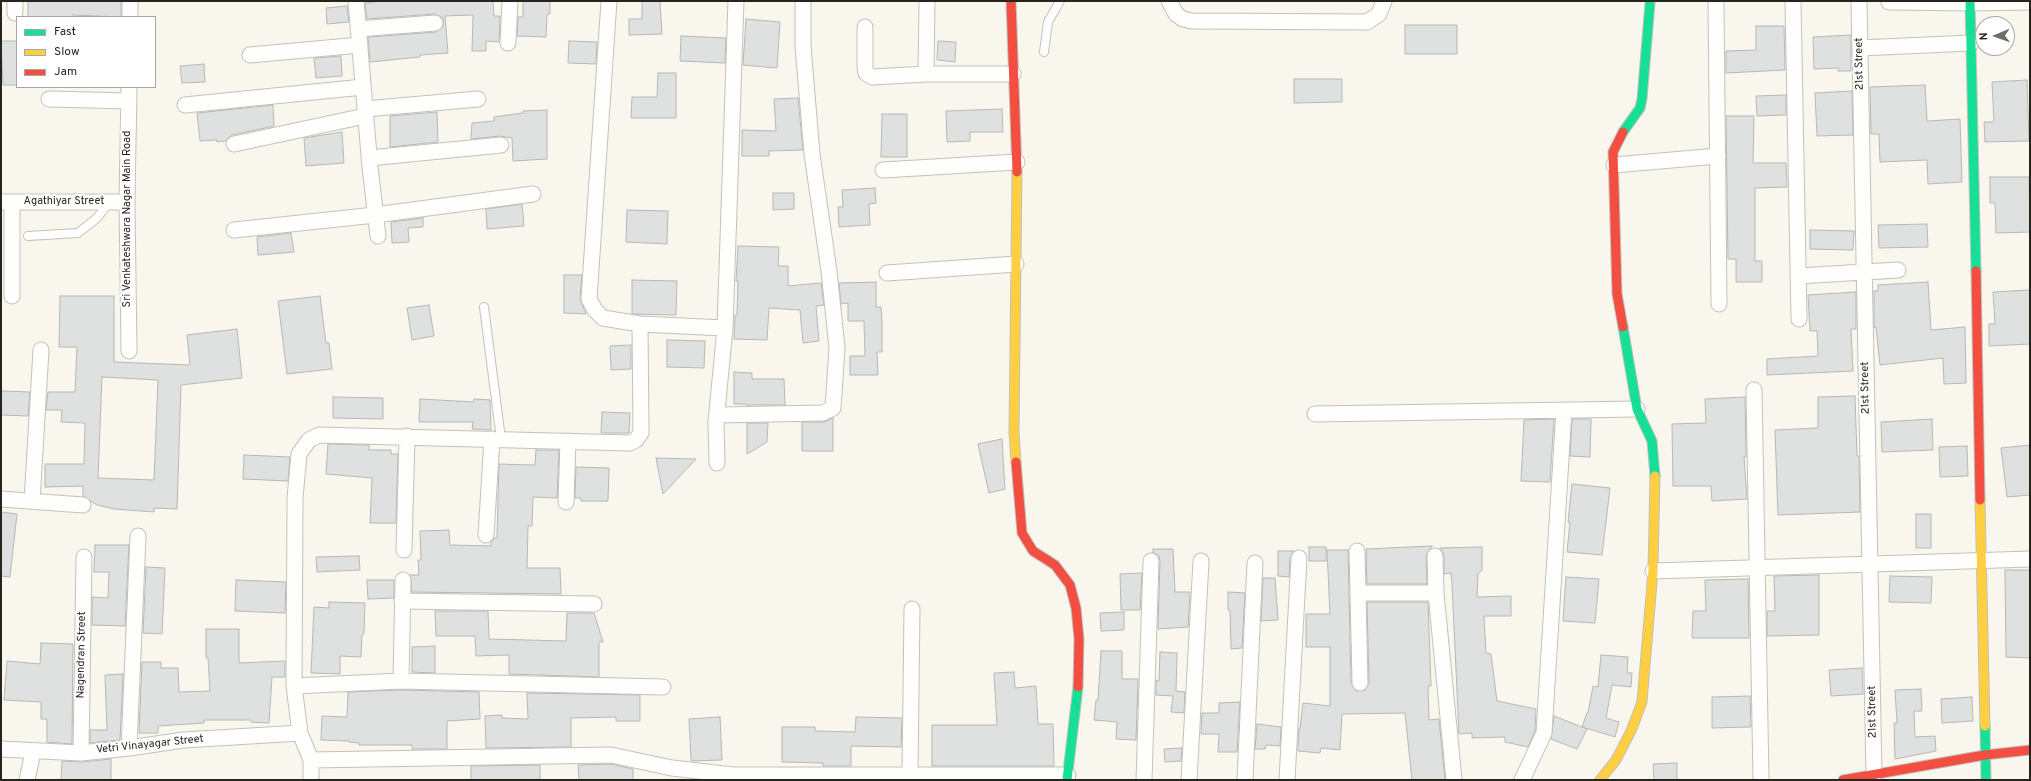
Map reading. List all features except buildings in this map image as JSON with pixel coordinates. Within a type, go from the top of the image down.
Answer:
[{"type":"street","points":[[130,1],[130,16]]},
{"type":"street","points":[[356,1],[369,158],[378,236]]},
{"type":"street","points":[[508,43],[510,1]]},
{"type":"street","points":[[609,1],[589,299],[594,310],[603,318],[640,324],[726,328]]},
{"type":"street","points":[[716,463],[717,415],[726,328],[736,1]]},
{"type":"street","points":[[717,415],[823,413],[829,412],[833,408],[837,348],[829,271],[812,154],[803,46],[803,1]]},
{"type":"street","points":[[926,74],[927,1]]},
{"type":"street","points":[[312,760],[611,756],[672,768],[733,777],[910,775],[1067,777],[1079,675],[1079,639],[1076,608],[1070,585],[1055,565],[1033,551],[1022,533],[1018,503],[1014,432],[1017,162],[1011,1]]},
{"type":"street","points":[[1169,1],[1176,14],[1183,19],[1192,21],[1367,22],[1379,14],[1384,1]]},
{"type":"street","points":[[1716,1],[1719,304]]},
{"type":"street","points":[[1793,1],[1799,319]]},
{"type":"street","name":"21st Street","points":[[1859,1],[1874,775]]},
{"type":"street","points":[[1600,780],[1616,760],[1631,730],[1642,702],[1653,570],[1655,470],[1652,441],[1645,423],[1637,409],[1618,294],[1613,152],[1618,140],[1640,108],[1642,99],[1649,2]]},
{"type":"street","points":[[1889,2],[2030,2]]},
{"type":"street","points":[[1970,2],[1986,780]]},
{"type":"street","points":[[358,29],[435,23]]},
{"type":"street","points":[[865,27],[865,68],[868,76],[1013,74]]},
{"type":"street","points":[[1860,48],[1971,43]]},
{"type":"street","points":[[250,55],[360,45]]},
{"type":"street","points":[[185,106],[363,87]]},
{"type":"street","points":[[49,99],[129,94]]},
{"type":"street","name":"Sri Venkateshwara Nagar Main Road","points":[[129,94],[127,202],[129,351]]},
{"type":"street","points":[[234,144],[365,112],[478,99]]},
{"type":"street","points":[[369,158],[501,145]]},
{"type":"street","points":[[1614,165],[1718,156]]},
{"type":"street","points":[[883,170],[1017,162]]},
{"type":"street","points":[[234,230],[533,194]]},
{"type":"street","points":[[6,202],[12,296]]},
{"type":"street","name":"Agathiyar Street","points":[[6,202],[127,202]]},
{"type":"street","points":[[886,273],[1016,264]]},
{"type":"street","points":[[1798,276],[1898,270]]},
{"type":"street","points":[[311,780],[312,760],[300,733],[294,686],[295,498],[299,454],[309,440],[319,435],[406,436],[630,443],[636,440],[641,434],[640,324]]},
{"type":"street","points":[[32,501],[41,350]]},
{"type":"street","points":[[1754,390],[1761,780]]},
{"type":"street","points":[[1315,414],[1637,409]]},
{"type":"street","points":[[1522,780],[1544,733],[1564,410]]},
{"type":"street","points":[[404,550],[406,436]]},
{"type":"street","points":[[486,535],[497,439]]},
{"type":"street","points":[[566,502],[568,441]]},
{"type":"street","points":[[1,499],[83,505]]},
{"type":"street","points":[[129,748],[138,536]]},
{"type":"street","points":[[1357,551],[1360,682]]},
{"type":"street","points":[[1435,556],[1436,593],[1454,780]]},
{"type":"street","name":"Nagendran Street","points":[[81,753],[84,557]]},
{"type":"street","points":[[1287,780],[1299,558]]},
{"type":"street","points":[[1653,570],[2030,559]]},
{"type":"street","points":[[1144,780],[1151,561]]},
{"type":"street","points":[[1189,780],[1201,561]]},
{"type":"street","points":[[1245,780],[1255,563]]},
{"type":"street","points":[[401,681],[403,580]]},
{"type":"street","points":[[1358,593],[1436,593]]},
{"type":"street","points":[[402,601],[594,604]]},
{"type":"street","points":[[910,775],[912,610]]},
{"type":"street","points":[[294,686],[401,681],[662,687]]},
{"type":"street","name":"Vetri Vinayagar Street","points":[[1,749],[33,752],[81,753],[184,740],[300,733]]},
{"type":"street","points":[[1843,780],[1985,755],[2030,750]]},
{"type":"street","points":[[27,780],[33,752]]},
{"type":"lane","points":[[1044,52],[1048,22],[1060,1]]},
{"type":"lane","points":[[28,236],[78,233],[97,218],[109,202]]},
{"type":"lane","points":[[484,307],[497,439]]},
{"type":"traffic: fast","points":[[1970,1],[1976,271]]},
{"type":"traffic: fast","points":[[1623,132],[1640,108],[1642,99],[1650,3]]},
{"type":"traffic: fast","points":[[1623,327],[1637,409],[1652,441],[1655,476]]},
{"type":"traffic: fast","points":[[1067,780],[1078,687]]},
{"type":"traffic: fast","points":[[1985,726],[1986,780]]},
{"type":"traffic: slow","points":[[1016,462],[1014,432],[1017,172]]},
{"type":"traffic: slow","points":[[1600,780],[1616,760],[1631,731],[1642,702],[1653,571],[1655,476]]},
{"type":"traffic: slow","points":[[1980,500],[1985,726]]},
{"type":"traffic: jam","points":[[1011,1],[1017,172]]},
{"type":"traffic: jam","points":[[1623,132],[1613,152],[1617,294],[1623,327]]},
{"type":"traffic: jam","points":[[1976,271],[1980,500]]},
{"type":"traffic: jam","points":[[1016,462],[1022,533],[1033,551],[1055,565],[1070,585],[1076,608],[1079,639],[1078,687]]},
{"type":"traffic: jam","points":[[1843,780],[1985,755],[2030,750]]}]
